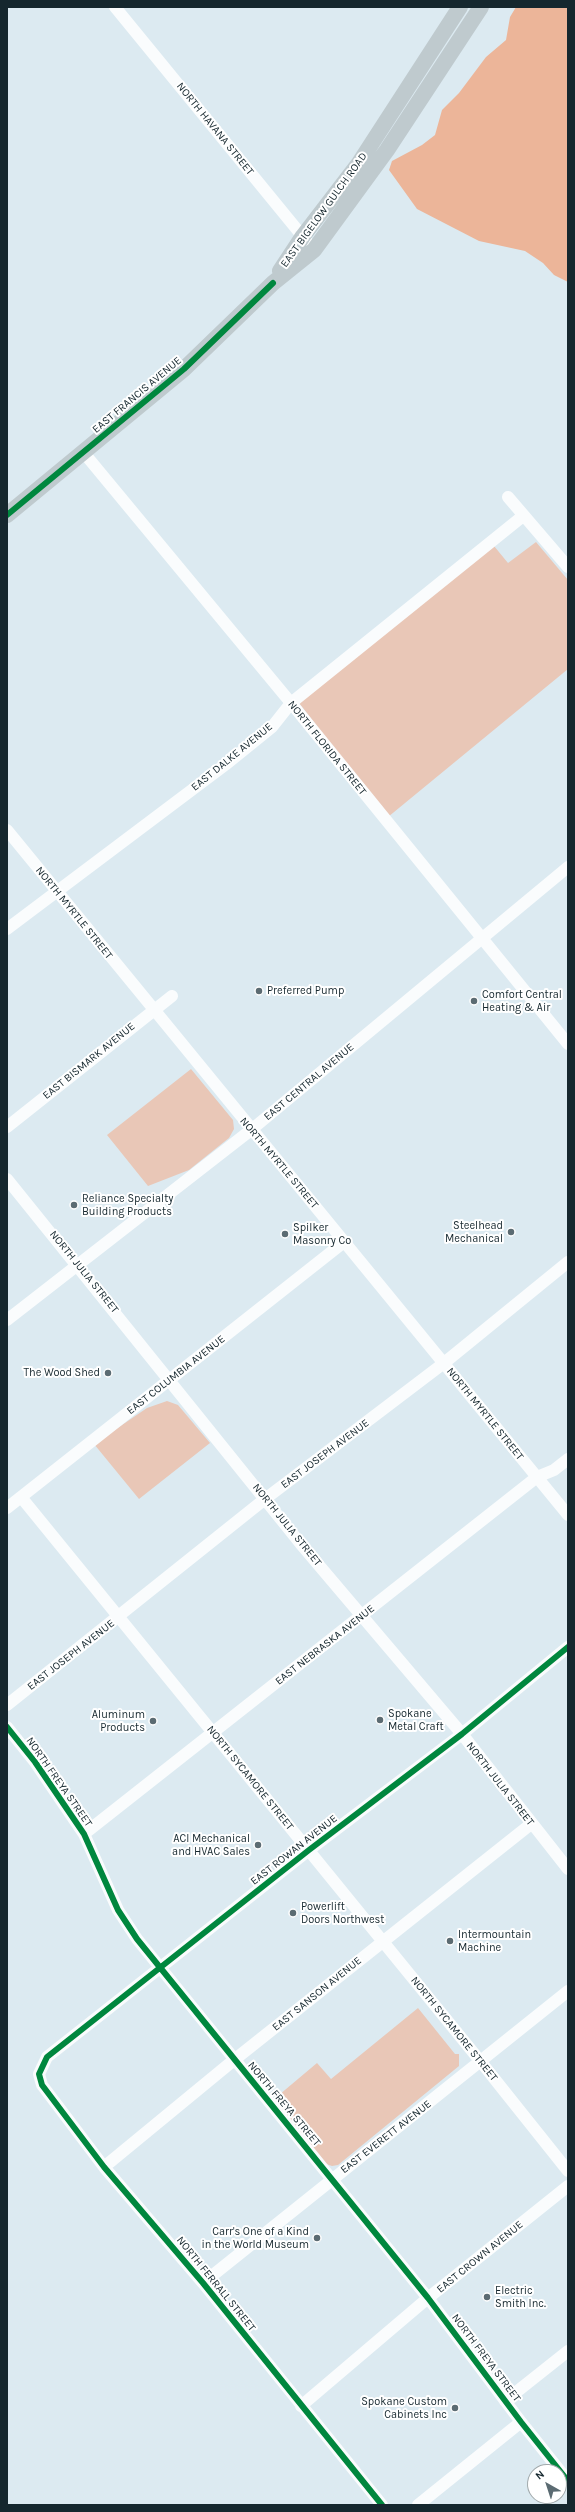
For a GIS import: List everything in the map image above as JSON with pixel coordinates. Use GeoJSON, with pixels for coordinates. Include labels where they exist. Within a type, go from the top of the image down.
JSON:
{"type":"FeatureCollection","features":[{"type":"Feature","properties":{"kind":"main road","name":"EAST BIGELOW GULCH ROAD"},"geometry":{"type":"LineString","coordinates":[[273,283],[303,236],[359,163],[460,7]]}},
{"type":"Feature","properties":{"kind":"main road","name":"EAST BIGELOW GULCH ROAD"},"geometry":{"type":"LineString","coordinates":[[273,283],[314,250],[387,150],[481,7]]}},
{"type":"Feature","properties":{"kind":"main road","name":"EAST FRANCIS AVENUE"},"geometry":{"type":"LineString","coordinates":[[7,515],[184,369],[273,283]]}},
{"type":"Feature","properties":{"kind":"street","name":"NORTH HAVANA STREET"},"geometry":{"type":"LineString","coordinates":[[115,7],[314,250]]}},
{"type":"Feature","properties":{"kind":"street","name":"NORTH FLORIDA STREET"},"geometry":{"type":"LineString","coordinates":[[84,453],[291,703],[480,938],[568,1044]]}},
{"type":"Feature","properties":{"kind":"street"},"geometry":{"type":"LineString","coordinates":[[508,497],[568,567]]}},
{"type":"Feature","properties":{"kind":"street","name":"EAST DALKE AVENUE"},"geometry":{"type":"LineString","coordinates":[[7,929],[225,765],[272,727],[291,703],[524,516]]}},
{"type":"Feature","properties":{"kind":"street","name":"NORTH MYRTLE STREET"},"geometry":{"type":"LineString","coordinates":[[7,830],[568,1515]]}},
{"type":"Feature","properties":{"kind":"street","name":"EAST CENTRAL AVENUE"},"geometry":{"type":"LineString","coordinates":[[7,1320],[79,1266],[252,1130],[480,938],[568,867]]}},
{"type":"Feature","properties":{"kind":"street","name":"EAST BISMARK AVENUE"},"geometry":{"type":"LineString","coordinates":[[7,1127],[172,996]]}},
{"type":"Feature","properties":{"kind":"street","name":"NORTH JULIA STREET"},"geometry":{"type":"LineString","coordinates":[[7,1179],[79,1266],[265,1499],[462,1734],[531,1824],[568,1869]]}},
{"type":"Feature","properties":{"kind":"street","name":"EAST COLUMBIA AVENUE"},"geometry":{"type":"LineString","coordinates":[[7,1508],[344,1242]]}},
{"type":"Feature","properties":{"kind":"street","name":"EAST JOSEPH AVENUE"},"geometry":{"type":"LineString","coordinates":[[7,1705],[265,1499],[444,1363],[568,1262]]}},
{"type":"Feature","properties":{"kind":"street","name":"EAST NEBRASKA AVENUE"},"geometry":{"type":"LineString","coordinates":[[84,1834],[537,1477],[554,1470],[568,1459]]}},
{"type":"Feature","properties":{"kind":"street","name":"NORTH SYCAMORE STREET"},"geometry":{"type":"LineString","coordinates":[[21,1497],[383,1941],[568,2171]]}},
{"type":"Feature","properties":{"kind":"street","name":"EAST ROWAN AVENUE"},"geometry":{"type":"LineString","coordinates":[[39,2074],[47,2057],[309,1850],[462,1734],[568,1648]]}},
{"type":"Feature","properties":{"kind":"street","name":"NORTH FREYA STREET"},"geometry":{"type":"LineString","coordinates":[[7,1727],[35,1762],[84,1834],[118,1910],[160,1968],[333,2179],[428,2298],[521,2422],[568,2481]]}},
{"type":"Feature","properties":{"kind":"street","name":"EAST SANSON AVENUE"},"geometry":{"type":"LineString","coordinates":[[104,2167],[234,2060],[531,1824]]}},
{"type":"Feature","properties":{"kind":"street","name":"EAST EVERETT AVENUE"},"geometry":{"type":"LineString","coordinates":[[203,2283],[568,1991]]}},
{"type":"Feature","properties":{"kind":"street","name":"NORTH FERRALL STREET"},"geometry":{"type":"LineString","coordinates":[[39,2074],[42,2084],[104,2167],[203,2283],[382,2505]]}},
{"type":"Feature","properties":{"kind":"street","name":"EAST CROWN AVENUE"},"geometry":{"type":"LineString","coordinates":[[302,2406],[428,2298],[568,2186]]}},
{"type":"Feature","properties":{"kind":"street"},"geometry":{"type":"LineString","coordinates":[[505,2401],[568,2351]]}},
{"type":"Feature","properties":{"kind":"street"},"geometry":{"type":"LineString","coordinates":[[418,2505],[521,2422]]}},
{"type":"Feature","properties":{"kind":"shaded area"},"geometry":{"type":"Polygon","coordinates":[[[516,7],[568,7],[568,282],[554,275],[543,263],[525,251],[479,241],[417,209],[389,170],[392,161],[422,145],[435,135],[442,110],[459,93],[486,57],[506,40],[510,17],[516,7]]]}},
{"type":"Feature","properties":{"kind":"shaded area"},"geometry":{"type":"Polygon","coordinates":[[[536,542],[568,580],[568,669],[388,817],[299,703],[494,546],[508,563],[536,542]]]}},
{"type":"Feature","properties":{"kind":"shaded area"},"geometry":{"type":"Polygon","coordinates":[[[191,1069],[233,1120],[234,1129],[229,1138],[189,1170],[148,1186],[107,1135],[191,1069]]]}},
{"type":"Feature","properties":{"kind":"shaded area"},"geometry":{"type":"Polygon","coordinates":[[[167,1401],[178,1405],[210,1443],[139,1499],[94,1444],[147,1408],[167,1401]]]}},
{"type":"Feature","properties":{"kind":"shaded area"},"geometry":{"type":"Polygon","coordinates":[[[418,2008],[455,2054],[459,2054],[459,2066],[338,2165],[332,2166],[326,2164],[273,2100],[317,2063],[331,2079],[418,2008]]]}},
{"type":"Feature","properties":{"kind":"cycle path"},"geometry":{"type":"LineString","coordinates":[[7,515],[184,369],[273,283]]}},
{"type":"Feature","properties":{"kind":"cycle path"},"geometry":{"type":"LineString","coordinates":[[382,2505],[203,2283],[104,2167],[42,2085],[39,2074],[47,2057],[309,1850],[462,1734],[568,1647]]}},
{"type":"Feature","properties":{"kind":"cycle path"},"geometry":{"type":"LineString","coordinates":[[7,1727],[35,1762],[84,1834],[118,1910],[137,1939],[428,2298],[521,2422],[568,2481]]}},
{"type":"Feature","properties":{"kind":"place","name":"Preferred Pump"},"geometry":{"type":"Point","coordinates":[259,991]}},
{"type":"Feature","properties":{"kind":"place","name":"Comfort Central Heating & Air"},"geometry":{"type":"Point","coordinates":[474,1001]}},
{"type":"Feature","properties":{"kind":"place","name":"Reliance Specialty Building Products"},"geometry":{"type":"Point","coordinates":[74,1205]}},
{"type":"Feature","properties":{"kind":"place","name":"Steelhead Mechanical"},"geometry":{"type":"Point","coordinates":[511,1232]}},
{"type":"Feature","properties":{"kind":"place","name":"Spilker Masonry Co"},"geometry":{"type":"Point","coordinates":[285,1234]}},
{"type":"Feature","properties":{"kind":"place","name":"The Wood Shed"},"geometry":{"type":"Point","coordinates":[108,1373]}},
{"type":"Feature","properties":{"kind":"place","name":"Spokane Metal Craft"},"geometry":{"type":"Point","coordinates":[380,1720]}},
{"type":"Feature","properties":{"kind":"place","name":"Aluminum Products"},"geometry":{"type":"Point","coordinates":[153,1721]}},
{"type":"Feature","properties":{"kind":"place","name":"ACI Mechanical and HVAC Sales"},"geometry":{"type":"Point","coordinates":[258,1845]}},
{"type":"Feature","properties":{"kind":"place","name":"Powerlift Doors Northwest"},"geometry":{"type":"Point","coordinates":[293,1913]}},
{"type":"Feature","properties":{"kind":"place","name":"Intermountain Machine"},"geometry":{"type":"Point","coordinates":[450,1941]}},
{"type":"Feature","properties":{"kind":"place","name":"Carr's One of a Kind in the World Museum"},"geometry":{"type":"Point","coordinates":[317,2238]}},
{"type":"Feature","properties":{"kind":"place","name":"Electric Smith Inc."},"geometry":{"type":"Point","coordinates":[487,2297]}},
{"type":"Feature","properties":{"kind":"place","name":"Spokane Custom Cabinets Inc"},"geometry":{"type":"Point","coordinates":[455,2408]}}]}
